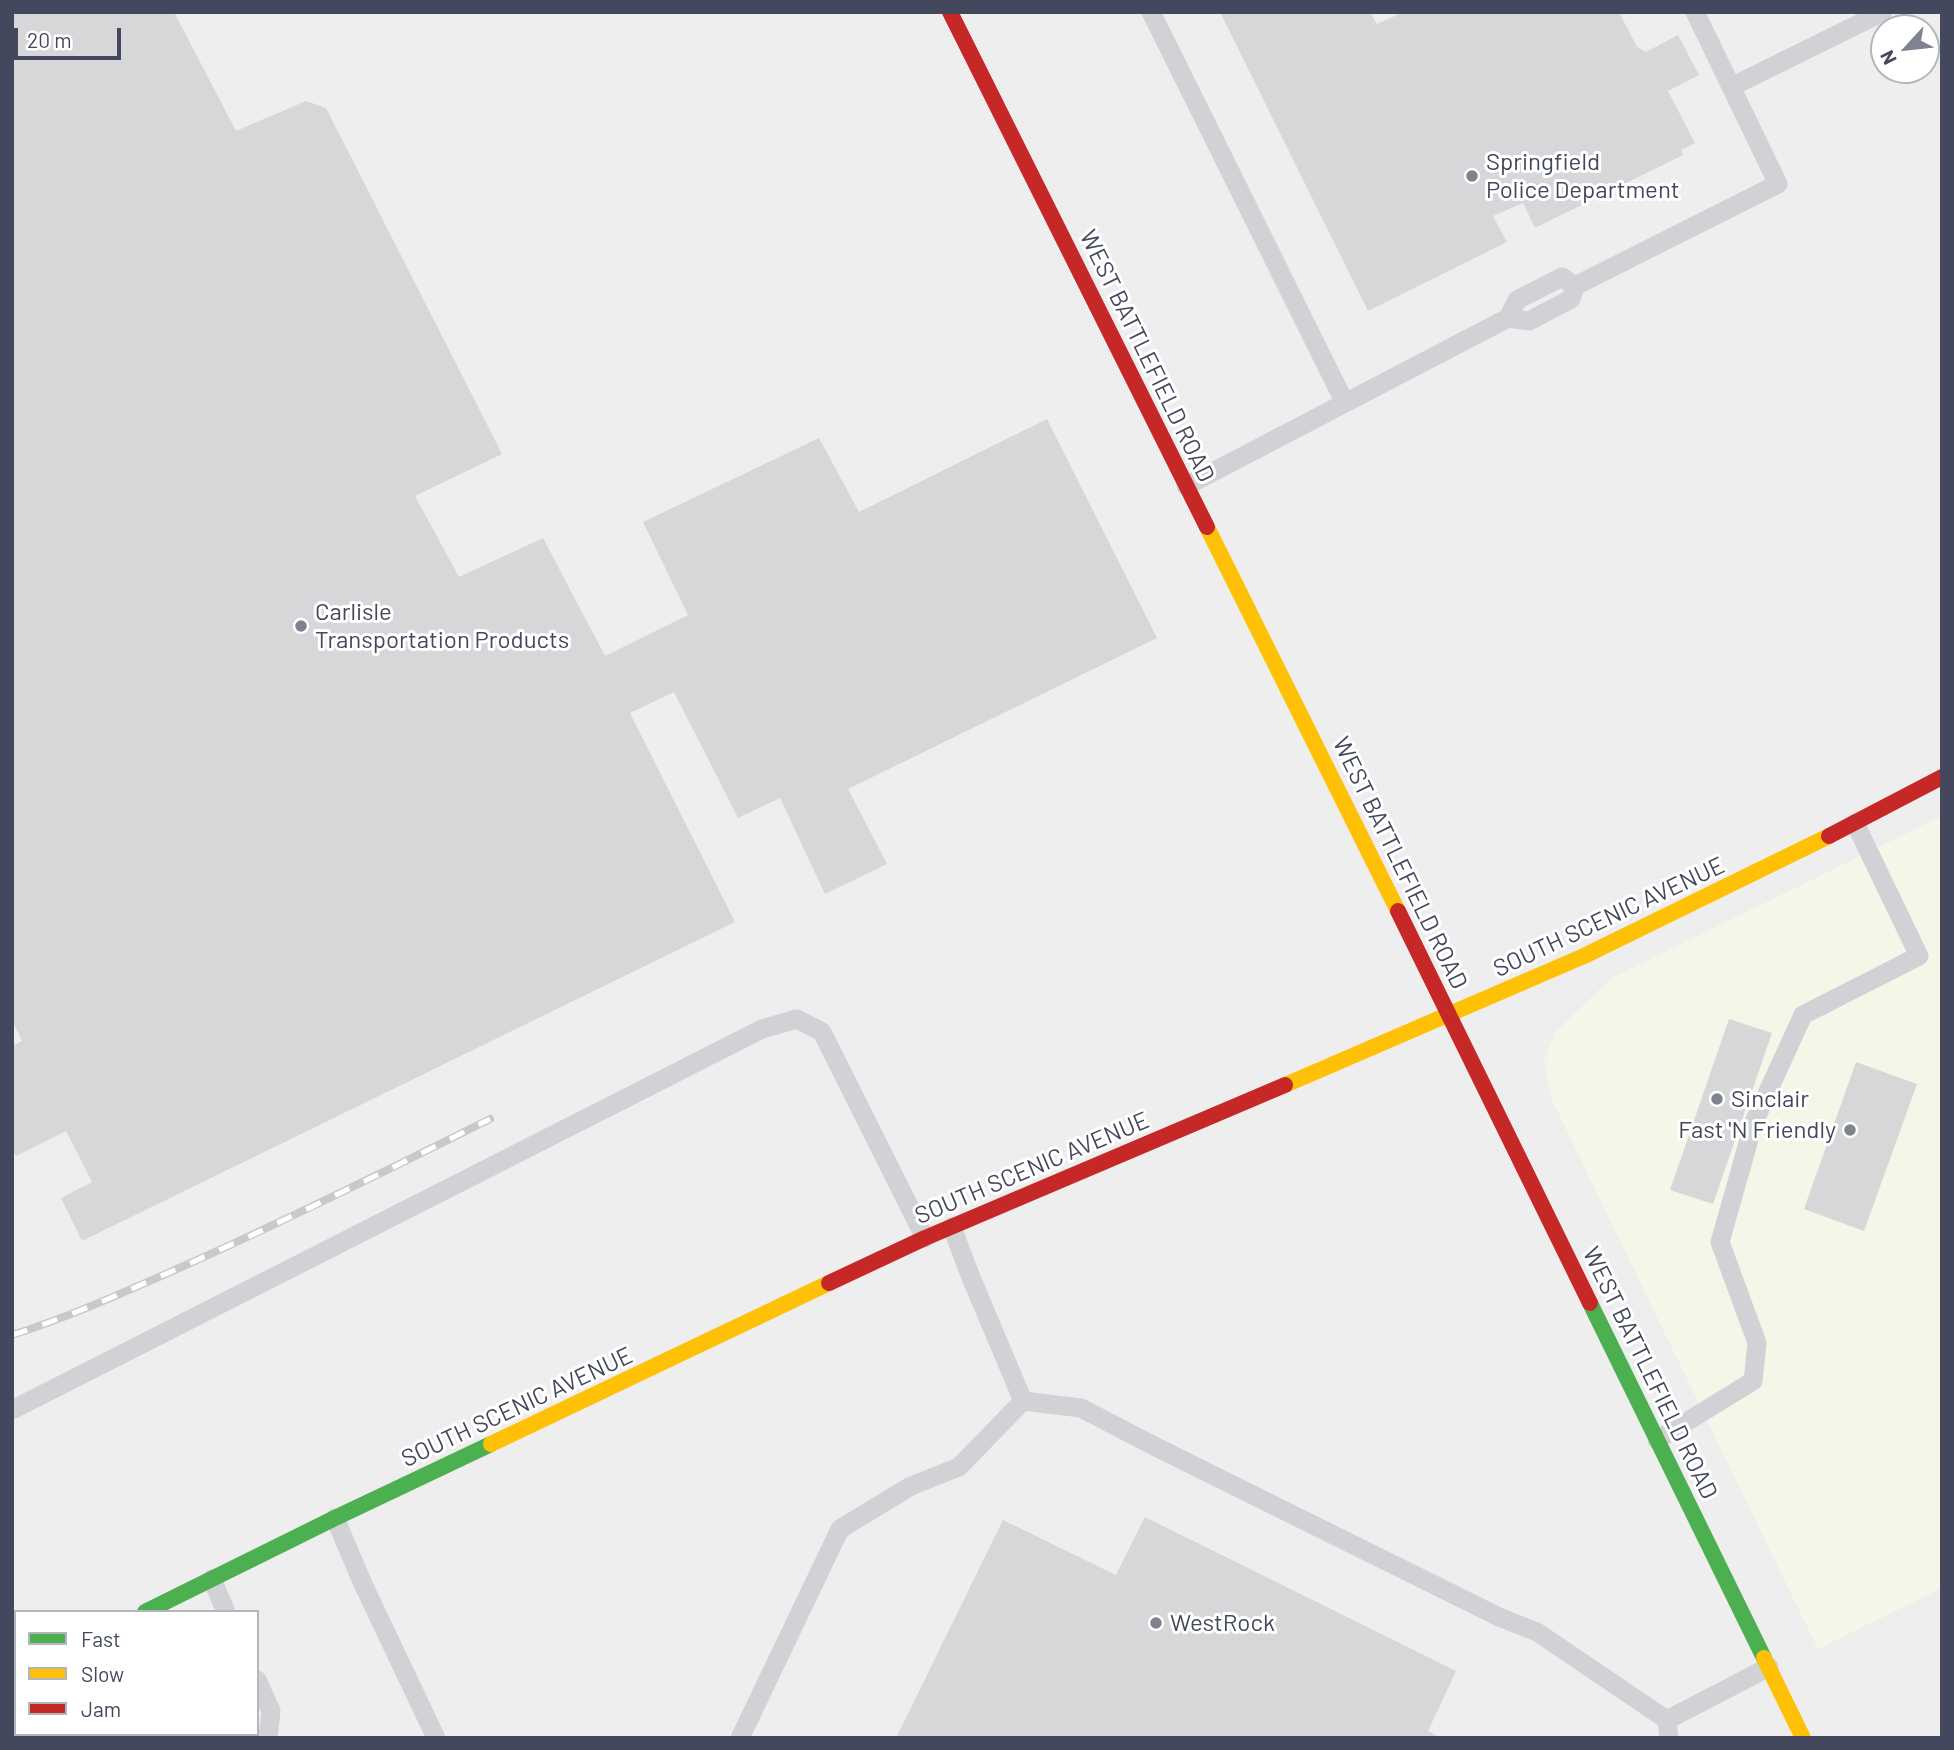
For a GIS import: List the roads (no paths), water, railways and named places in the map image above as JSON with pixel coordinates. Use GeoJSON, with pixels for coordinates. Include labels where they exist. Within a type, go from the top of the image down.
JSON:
{"type":"FeatureCollection","features":[{"type":"Feature","properties":{"kind":"main road","name":"WEST BATTLEFIELD ROAD"},"geometry":{"type":"LineString","coordinates":[[950,12],[1450,1015],[1803,1738]]}},
{"type":"Feature","properties":{"kind":"main road","name":"SOUTH SCENIC AVENUE"},"geometry":{"type":"LineString","coordinates":[[149,1610],[335,1518],[925,1238],[1584,956],[1788,858],[1942,777]]}},
{"type":"Feature","properties":{"kind":"lane"},"geometry":{"type":"LineString","coordinates":[[1150,12],[1345,403]]}},
{"type":"Feature","properties":{"kind":"lane"},"geometry":{"type":"LineString","coordinates":[[1186,486],[1508,318],[1517,300],[1562,278],[1575,286],[1778,184],[1695,12]]}},
{"type":"Feature","properties":{"kind":"lane"},"geometry":{"type":"LineString","coordinates":[[1731,87],[1883,12]]}},
{"type":"Feature","properties":{"kind":"lane"},"geometry":{"type":"LineString","coordinates":[[1657,1440],[1753,1381],[1757,1343],[1720,1242],[1754,1122],[1803,1015],[1919,956],[1856,823]]}},
{"type":"Feature","properties":{"kind":"lane"},"geometry":{"type":"LineString","coordinates":[[12,1410],[762,1029],[797,1019],[821,1032],[925,1238]]}},
{"type":"Feature","properties":{"kind":"lane"},"geometry":{"type":"LineString","coordinates":[[952,1227],[1023,1401]]}},
{"type":"Feature","properties":{"kind":"lane"},"geometry":{"type":"LineString","coordinates":[[1023,1401],[1081,1408],[1487,1611],[1537,1632],[1668,1729],[1769,1667]]}},
{"type":"Feature","properties":{"kind":"lane"},"geometry":{"type":"LineString","coordinates":[[740,1738],[840,1529],[911,1486],[958,1468],[1023,1401]]}},
{"type":"Feature","properties":{"kind":"lane"},"geometry":{"type":"LineString","coordinates":[[335,1518],[436,1738]]}},
{"type":"Feature","properties":{"kind":"lane"},"geometry":{"type":"LineString","coordinates":[[212,1579],[225,1610]]}},
{"type":"Feature","properties":{"kind":"lane"},"geometry":{"type":"LineString","coordinates":[[259,1685],[271,1712],[269,1738]]}},
{"type":"Feature","properties":{"kind":"railway"},"geometry":{"type":"LineString","coordinates":[[12,1335],[78,1311],[186,1265],[490,1119]]}},
{"type":"Feature","properties":{"kind":"place","name":"Springfield Police Department"},"geometry":{"type":"Point","coordinates":[1472,176]}},
{"type":"Feature","properties":{"kind":"place","name":"Carlisle Transportation Products"},"geometry":{"type":"Point","coordinates":[301,626]}},
{"type":"Feature","properties":{"kind":"place","name":"Sinclair"},"geometry":{"type":"Point","coordinates":[1717,1099]}},
{"type":"Feature","properties":{"kind":"place","name":"Fast 'N Friendly"},"geometry":{"type":"Point","coordinates":[1850,1130]}},
{"type":"Feature","properties":{"kind":"place","name":"WestRock"},"geometry":{"type":"Point","coordinates":[1156,1623]}}]}
